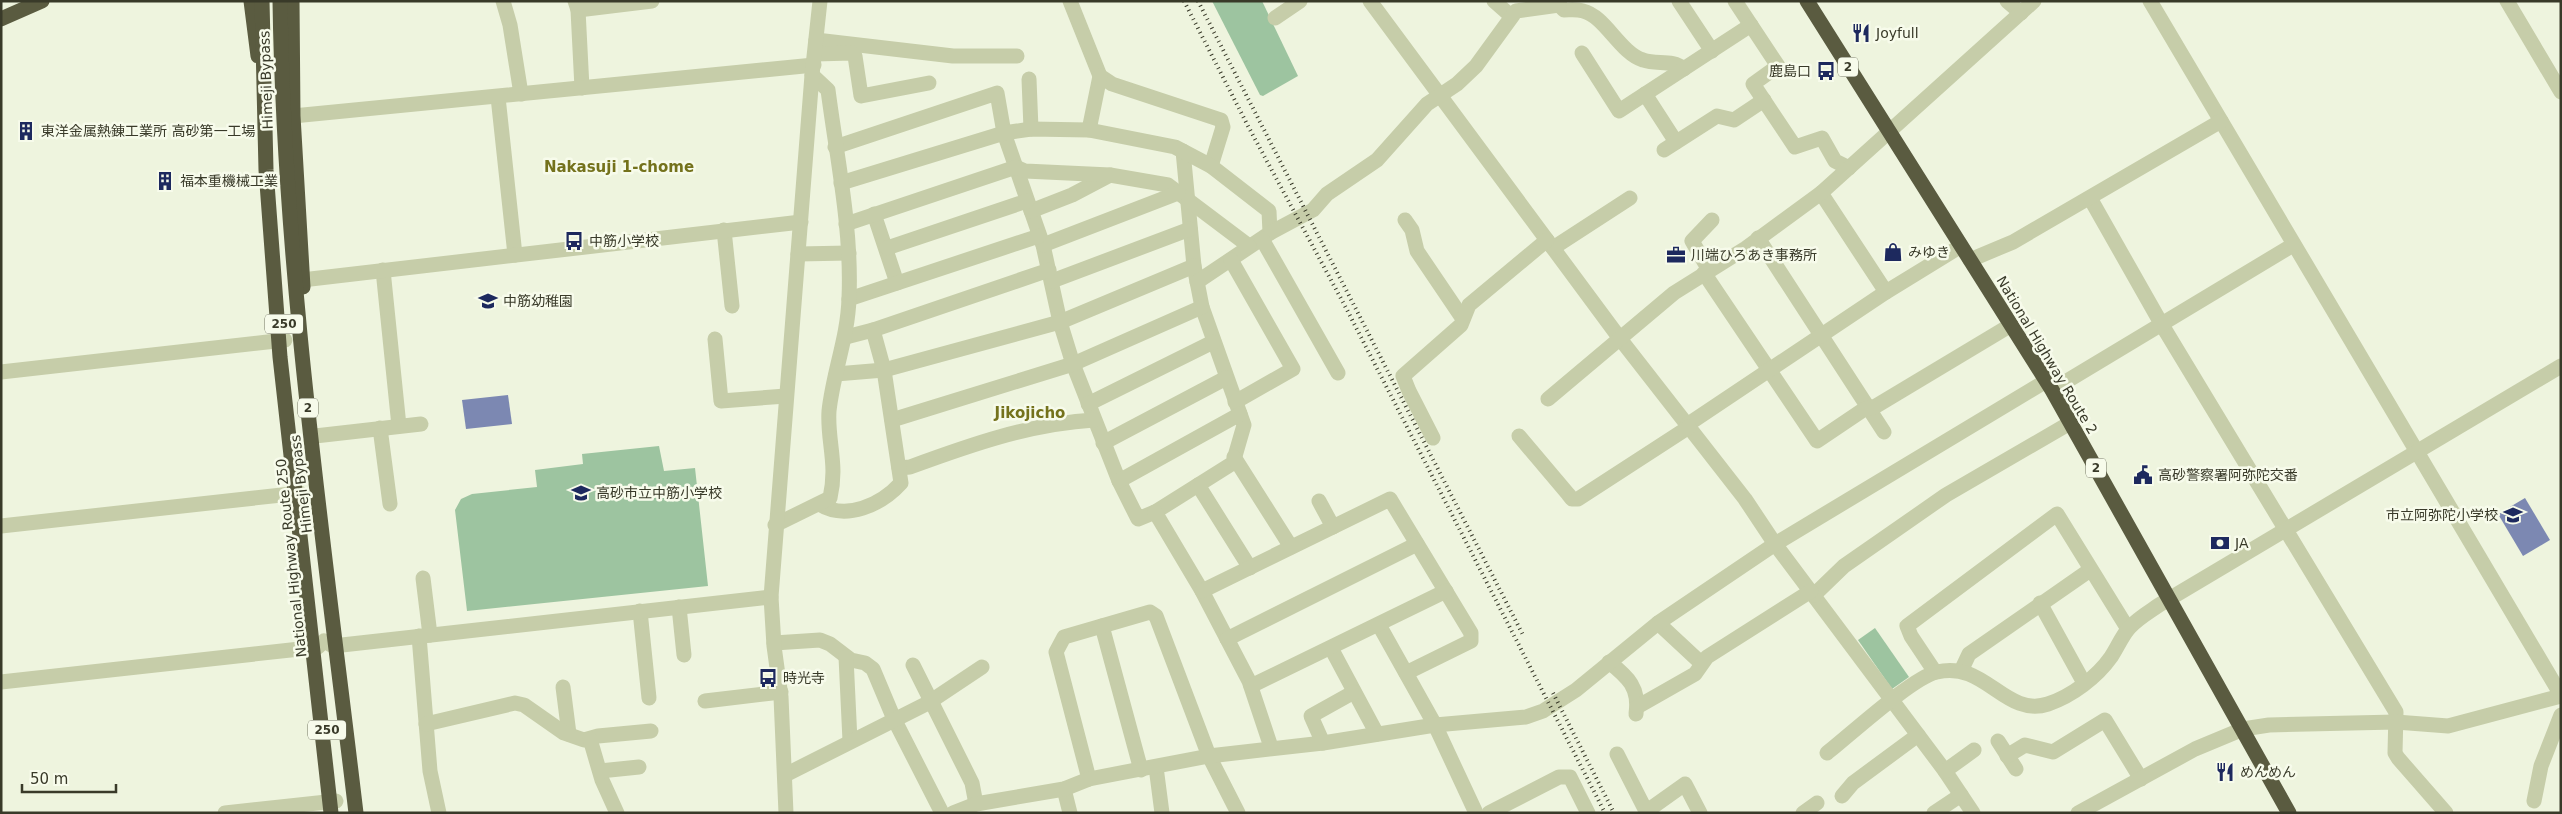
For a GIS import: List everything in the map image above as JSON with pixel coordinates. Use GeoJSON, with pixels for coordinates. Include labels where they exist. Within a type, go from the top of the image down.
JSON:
{"type":"FeatureCollection","features":[{"type":"Feature","properties":{"kind":"highway"},"geometry":{"type":"LineString","coordinates":[[1,19],[42,1]]}},
{"type":"Feature","properties":{"kind":"highway","name":"National Highway Route 250"},"geometry":{"type":"LineString","coordinates":[[251,1],[272,170],[285,340],[300,493],[351,813]]}},
{"type":"Feature","properties":{"kind":"highway","name":"Himeji Bypass"},"geometry":{"type":"LineString","coordinates":[[262,1],[266,170],[280,357],[334,809]]}},
{"type":"Feature","properties":{"kind":"highway","name":"Himeji Bypass"},"geometry":{"type":"LineString","coordinates":[[280,1],[281,92],[305,380],[356,813]]}},
{"type":"Feature","properties":{"kind":"highway","name":"National Highway Route 250"},"geometry":{"type":"LineString","coordinates":[[292,1],[293,116],[302,280],[315,436],[334,809]]}},
{"type":"Feature","properties":{"kind":"highway","name":"National Highway Route 2"},"geometry":{"type":"LineString","coordinates":[[1807,1],[2049,386],[2289,813]]}},
{"type":"Feature","properties":{"kind":"street"},"geometry":{"type":"LineString","coordinates":[[503,1],[510,25],[521,94]]}},
{"type":"Feature","properties":{"kind":"street"},"geometry":{"type":"LineString","coordinates":[[582,88],[576,6],[652,1]]}},
{"type":"Feature","properties":{"kind":"street"},"geometry":{"type":"LineString","coordinates":[[786,813],[781,692],[774,643],[771,597],[775,525],[820,1]]}},
{"type":"Feature","properties":{"kind":"street"},"geometry":{"type":"LineString","coordinates":[[1070,1],[1100,76],[1089,130]]}},
{"type":"Feature","properties":{"kind":"street"},"geometry":{"type":"LineString","coordinates":[[1275,18],[1300,1]]}},
{"type":"Feature","properties":{"kind":"street"},"geometry":{"type":"LineString","coordinates":[[1370,1],[1621,340],[1745,498],[1775,544],[1945,771],[1973,813]]}},
{"type":"Feature","properties":{"kind":"street"},"geometry":{"type":"LineString","coordinates":[[1494,1],[1512,16]]}},
{"type":"Feature","properties":{"kind":"street"},"geometry":{"type":"LineString","coordinates":[[1735,1],[1778,66],[1753,84],[1795,148],[1822,138],[1835,161],[1849,168]]}},
{"type":"Feature","properties":{"kind":"street"},"geometry":{"type":"LineString","coordinates":[[2007,1],[2021,13]]}},
{"type":"Feature","properties":{"kind":"street"},"geometry":{"type":"LineString","coordinates":[[1548,399],[1621,340],[1674,293],[1821,194],[2034,1]]}},
{"type":"Feature","properties":{"kind":"street"},"geometry":{"type":"LineString","coordinates":[[2078,813],[2195,749],[2243,729],[2269,724],[2396,722],[2448,726],[2561,696],[2150,1]]}},
{"type":"Feature","properties":{"kind":"street"},"geometry":{"type":"LineString","coordinates":[[2506,1],[2561,92]]}},
{"type":"Feature","properties":{"kind":"street"},"geometry":{"type":"LineString","coordinates":[[1197,282],[1232,260],[1260,239],[1313,210],[1327,194],[1376,160],[1410,120],[1440,95],[1457,84],[1476,66],[1516,11],[1559,3],[1564,10],[1584,11],[1595,18],[1631,54],[1643,60],[1677,64],[1684,69]]}},
{"type":"Feature","properties":{"kind":"street"},"geometry":{"type":"LineString","coordinates":[[1676,4],[1712,51]]}},
{"type":"Feature","properties":{"kind":"street"},"geometry":{"type":"LineString","coordinates":[[1582,53],[1619,111],[1751,26]]}},
{"type":"Feature","properties":{"kind":"street"},"geometry":{"type":"LineString","coordinates":[[293,116],[582,88],[852,53],[855,56],[861,96],[928,83]]}},
{"type":"Feature","properties":{"kind":"street"},"geometry":{"type":"LineString","coordinates":[[814,58],[1016,56]]}},
{"type":"Feature","properties":{"kind":"street"},"geometry":{"type":"LineString","coordinates":[[775,525],[830,498],[835,479],[829,412],[836,374],[846,337],[850,253],[828,90],[814,58]]}},
{"type":"Feature","properties":{"kind":"street"},"geometry":{"type":"LineString","coordinates":[[1100,76],[1112,84],[1221,120],[1223,127],[1211,166]]}},
{"type":"Feature","properties":{"kind":"street"},"geometry":{"type":"LineString","coordinates":[[1029,79],[1032,129]]}},
{"type":"Feature","properties":{"kind":"street"},"geometry":{"type":"LineString","coordinates":[[835,147],[998,94],[1004,133],[1041,240],[1060,322],[1073,364],[1102,443],[1118,481],[1138,519],[1155,512],[1233,463],[1244,425],[1202,307],[1183,196],[1183,151]]}},
{"type":"Feature","properties":{"kind":"street"},"geometry":{"type":"LineString","coordinates":[[1645,94],[1670,146],[1717,116],[1734,120],[1764,100]]}},
{"type":"Feature","properties":{"kind":"street"},"geometry":{"type":"LineString","coordinates":[[498,97],[514,255]]}},
{"type":"Feature","properties":{"kind":"street"},"geometry":{"type":"LineString","coordinates":[[1970,260],[2013,242],[2221,121]]}},
{"type":"Feature","properties":{"kind":"street"},"geometry":{"type":"LineString","coordinates":[[841,183],[1004,133],[1032,129],[1089,130],[1175,147],[1211,166],[1269,211],[1260,239]]}},
{"type":"Feature","properties":{"kind":"street"},"geometry":{"type":"LineString","coordinates":[[846,224],[1016,167],[1025,171],[1110,175],[1168,185],[1183,196],[1260,239],[1338,373]]}},
{"type":"Feature","properties":{"kind":"street"},"geometry":{"type":"LineString","coordinates":[[887,248],[1072,195],[1110,175]]}},
{"type":"Feature","properties":{"kind":"street"},"geometry":{"type":"LineString","coordinates":[[1821,194],[1886,292]]}},
{"type":"Feature","properties":{"kind":"street"},"geometry":{"type":"LineString","coordinates":[[849,299],[1183,196]]}},
{"type":"Feature","properties":{"kind":"street"},"geometry":{"type":"LineString","coordinates":[[1433,438],[1409,391],[1404,376],[1461,325],[1469,305],[1550,244],[1630,198]]}},
{"type":"Feature","properties":{"kind":"street"},"geometry":{"type":"LineString","coordinates":[[2090,198],[2162,325],[2396,712],[2395,753],[2446,813]]}},
{"type":"Feature","properties":{"kind":"street"},"geometry":{"type":"LineString","coordinates":[[874,214],[887,248],[897,283]]}},
{"type":"Feature","properties":{"kind":"street"},"geometry":{"type":"LineString","coordinates":[[1405,220],[1412,230],[1417,251],[1463,320]]}},
{"type":"Feature","properties":{"kind":"street"},"geometry":{"type":"LineString","coordinates":[[1712,220],[1692,241],[1707,271],[1769,370],[1817,441],[1863,410],[1876,406],[2011,325]]}},
{"type":"Feature","properties":{"kind":"street"},"geometry":{"type":"LineString","coordinates":[[302,280],[801,222]]}},
{"type":"Feature","properties":{"kind":"street"},"geometry":{"type":"LineString","coordinates":[[846,337],[1050,275],[1190,229]]}},
{"type":"Feature","properties":{"kind":"street"},"geometry":{"type":"LineString","coordinates":[[724,230],[736,273],[732,306]]}},
{"type":"Feature","properties":{"kind":"street"},"geometry":{"type":"LineString","coordinates":[[1758,238],[1884,432]]}},
{"type":"Feature","properties":{"kind":"street"},"geometry":{"type":"LineString","coordinates":[[774,643],[820,640],[830,644],[846,657],[865,663],[873,669],[894,719],[952,812],[976,804],[1064,789],[1089,779],[1209,756],[1271,747],[1323,743],[1435,725],[1526,716],[1543,711],[1576,690],[1658,623],[1775,544],[2049,386],[2162,325],[2293,245]]}},
{"type":"Feature","properties":{"kind":"street"},"geometry":{"type":"LineString","coordinates":[[1519,436],[1572,499],[1578,500],[1886,292],[1961,246]]}},
{"type":"Feature","properties":{"kind":"street"},"geometry":{"type":"LineString","coordinates":[[798,254],[850,253]]}},
{"type":"Feature","properties":{"kind":"street"},"geometry":{"type":"LineString","coordinates":[[1118,481],[1237,408],[1293,369],[1232,260]]}},
{"type":"Feature","properties":{"kind":"street"},"geometry":{"type":"LineString","coordinates":[[836,374],[884,370],[1060,322],[1194,266]]}},
{"type":"Feature","properties":{"kind":"street"},"geometry":{"type":"LineString","coordinates":[[383,270],[399,426]]}},
{"type":"Feature","properties":{"kind":"street"},"geometry":{"type":"LineString","coordinates":[[892,420],[1073,364],[1202,307]]}},
{"type":"Feature","properties":{"kind":"street"},"geometry":{"type":"LineString","coordinates":[[819,504],[829,511],[844,513],[870,505],[892,493],[901,483],[884,370],[873,330]]}},
{"type":"Feature","properties":{"kind":"street"},"geometry":{"type":"LineString","coordinates":[[715,339],[721,401],[786,396]]}},
{"type":"Feature","properties":{"kind":"street"},"geometry":{"type":"LineString","coordinates":[[1,372],[285,340]]}},
{"type":"Feature","properties":{"kind":"street"},"geometry":{"type":"LineString","coordinates":[[1088,404],[1213,342]]}},
{"type":"Feature","properties":{"kind":"street"},"geometry":{"type":"LineString","coordinates":[[1827,753],[1892,701],[1935,672],[1962,671],[1972,673],[2006,696],[2026,706],[2046,705],[2069,695],[2109,659],[2128,629],[2138,619],[2561,366]]}},
{"type":"Feature","properties":{"kind":"street"},"geometry":{"type":"LineString","coordinates":[[1102,443],[1226,378]]}},
{"type":"Feature","properties":{"kind":"street"},"geometry":{"type":"LineString","coordinates":[[899,468],[910,467],[984,439],[1061,422],[1094,420]]}},
{"type":"Feature","properties":{"kind":"street"},"geometry":{"type":"LineString","coordinates":[[1609,662],[1632,683],[1636,695],[1636,712],[1695,674],[1701,663],[1812,593],[1844,566],[1880,543],[1946,495],[2070,422]]}},
{"type":"Feature","properties":{"kind":"street"},"geometry":{"type":"LineString","coordinates":[[315,436],[421,424]]}},
{"type":"Feature","properties":{"kind":"street"},"geometry":{"type":"LineString","coordinates":[[380,428],[390,504]]}},
{"type":"Feature","properties":{"kind":"street"},"geometry":{"type":"LineString","coordinates":[[1234,457],[1291,547]]}},
{"type":"Feature","properties":{"kind":"street"},"geometry":{"type":"LineString","coordinates":[[1198,484],[1250,568]]}},
{"type":"Feature","properties":{"kind":"street"},"geometry":{"type":"LineString","coordinates":[[1,526],[300,493]]}},
{"type":"Feature","properties":{"kind":"street"},"geometry":{"type":"LineString","coordinates":[[1202,591],[1390,499],[1471,633],[1471,641],[1406,673]]}},
{"type":"Feature","properties":{"kind":"street"},"geometry":{"type":"LineString","coordinates":[[1319,500],[1333,527]]}},
{"type":"Feature","properties":{"kind":"street"},"geometry":{"type":"LineString","coordinates":[[1155,512],[1202,591],[1251,686],[1271,747]]}},
{"type":"Feature","properties":{"kind":"street"},"geometry":{"type":"LineString","coordinates":[[1935,672],[1911,636],[1907,626],[2057,514],[2128,629]]}},
{"type":"Feature","properties":{"kind":"street"},"geometry":{"type":"LineString","coordinates":[[1227,639],[1417,544]]}},
{"type":"Feature","properties":{"kind":"street"},"geometry":{"type":"LineString","coordinates":[[1962,671],[1969,654],[2090,570]]}},
{"type":"Feature","properties":{"kind":"street"},"geometry":{"type":"LineString","coordinates":[[423,578],[426,724],[430,771],[439,813]]}},
{"type":"Feature","properties":{"kind":"street"},"geometry":{"type":"LineString","coordinates":[[1251,686],[1446,591]]}},
{"type":"Feature","properties":{"kind":"street"},"geometry":{"type":"LineString","coordinates":[[1,682],[771,597]]}},
{"type":"Feature","properties":{"kind":"street"},"geometry":{"type":"LineString","coordinates":[[2040,603],[2084,683]]}},
{"type":"Feature","properties":{"kind":"street"},"geometry":{"type":"LineString","coordinates":[[679,607],[684,655]]}},
{"type":"Feature","properties":{"kind":"street"},"geometry":{"type":"LineString","coordinates":[[640,612],[654,681],[650,698]]}},
{"type":"Feature","properties":{"kind":"street"},"geometry":{"type":"LineString","coordinates":[[1089,779],[1056,652],[1064,637],[1150,612],[1156,616],[1209,756],[1238,813]]}},
{"type":"Feature","properties":{"kind":"street"},"geometry":{"type":"LineString","coordinates":[[1658,623],[1701,663]]}},
{"type":"Feature","properties":{"kind":"street"},"geometry":{"type":"LineString","coordinates":[[1379,625],[1435,725],[1476,813]]}},
{"type":"Feature","properties":{"kind":"street"},"geometry":{"type":"LineString","coordinates":[[1102,626],[1162,813]]}},
{"type":"Feature","properties":{"kind":"street"},"geometry":{"type":"LineString","coordinates":[[1331,648],[1377,734]]}},
{"type":"Feature","properties":{"kind":"street"},"geometry":{"type":"LineString","coordinates":[[846,657],[850,741]]}},
{"type":"Feature","properties":{"kind":"street"},"geometry":{"type":"LineString","coordinates":[[913,665],[972,783],[976,804]]}},
{"type":"Feature","properties":{"kind":"street"},"geometry":{"type":"LineString","coordinates":[[785,775],[931,702],[982,667]]}},
{"type":"Feature","properties":{"kind":"street"},"geometry":{"type":"LineString","coordinates":[[563,687],[569,734]]}},
{"type":"Feature","properties":{"kind":"street"},"geometry":{"type":"LineString","coordinates":[[705,701],[726,691],[781,692]]}},
{"type":"Feature","properties":{"kind":"street"},"geometry":{"type":"LineString","coordinates":[[1323,743],[1311,716],[1354,692]]}},
{"type":"Feature","properties":{"kind":"street"},"geometry":{"type":"LineString","coordinates":[[426,724],[515,703],[524,705],[569,734],[584,740],[598,736],[651,731]]}},
{"type":"Feature","properties":{"kind":"street"},"geometry":{"type":"LineString","coordinates":[[2534,801],[2541,766],[2561,715]]}},
{"type":"Feature","properties":{"kind":"street"},"geometry":{"type":"LineString","coordinates":[[2007,756],[2025,745],[2053,752],[2105,720],[2141,778]]}},
{"type":"Feature","properties":{"kind":"street"},"geometry":{"type":"LineString","coordinates":[[1842,796],[1853,783],[1918,735]]}},
{"type":"Feature","properties":{"kind":"street"},"geometry":{"type":"LineString","coordinates":[[590,739],[600,771],[617,813]]}},
{"type":"Feature","properties":{"kind":"street"},"geometry":{"type":"LineString","coordinates":[[1998,741],[2016,769]]}},
{"type":"Feature","properties":{"kind":"street"},"geometry":{"type":"LineString","coordinates":[[1945,771],[1974,750]]}},
{"type":"Feature","properties":{"kind":"street"},"geometry":{"type":"LineString","coordinates":[[1616,754],[1647,812],[1685,784],[1700,813]]}},
{"type":"Feature","properties":{"kind":"street"},"geometry":{"type":"LineString","coordinates":[[600,771],[639,766]]}},
{"type":"Feature","properties":{"kind":"street"},"geometry":{"type":"LineString","coordinates":[[1489,813],[1559,777],[1570,777],[1588,813]]}},
{"type":"Feature","properties":{"kind":"street"},"geometry":{"type":"LineString","coordinates":[[1064,789],[1070,813]]}},
{"type":"Feature","properties":{"kind":"street"},"geometry":{"type":"LineString","coordinates":[[1934,813],[1961,795]]}},
{"type":"Feature","properties":{"kind":"street"},"geometry":{"type":"LineString","coordinates":[[1803,813],[1817,803]]}},
{"type":"Feature","properties":{"kind":"street"},"geometry":{"type":"LineString","coordinates":[[225,813],[334,809]]}},
{"type":"Feature","properties":{"kind":"green space"},"geometry":{"type":"Polygon","coordinates":[[[1212,1],[1262,1],[1298,76],[1263,96],[1260,95],[1212,1]]]}},
{"type":"Feature","properties":{"kind":"green space"},"geometry":{"type":"Polygon","coordinates":[[[659,446],[664,471],[695,468],[708,586],[467,611],[455,510],[461,499],[472,494],[537,487],[535,470],[583,464],[582,454],[659,446]]]}},
{"type":"Feature","properties":{"kind":"green space"},"geometry":{"type":"Polygon","coordinates":[[[1875,628],[1909,677],[1892,689],[1858,640],[1875,628]]]}},
{"type":"Feature","properties":{"kind":"water"},"geometry":{"type":"Polygon","coordinates":[[[508,395],[512,424],[466,429],[462,400],[508,395]]]}},
{"type":"Feature","properties":{"kind":"water"},"geometry":{"type":"Polygon","coordinates":[[[2525,498],[2550,540],[2523,556],[2498,514],[2525,498]]]}},
{"type":"Feature","properties":{"kind":"railway"},"geometry":{"type":"LineString","coordinates":[[1184,1],[1248,126],[1345,306],[1605,813]]}},
{"type":"Feature","properties":{"kind":"railway"},"geometry":{"type":"LineString","coordinates":[[1198,1],[1523,635]]}},
{"type":"Feature","properties":{"kind":"railway"},"geometry":{"type":"LineString","coordinates":[[1553,693],[1614,813]]}},
{"type":"Feature","properties":{"kind":"place","name":"Joyfull"},"geometry":{"type":"Point","coordinates":[1861,33]}},
{"type":"Feature","properties":{"kind":"place","name":"鹿島口"},"geometry":{"type":"Point","coordinates":[1826,71]}},
{"type":"Feature","properties":{"kind":"place","name":"東洋金属熱錬工業所 高砂第一工場"},"geometry":{"type":"Point","coordinates":[26,131]}},
{"type":"Feature","properties":{"kind":"place","name":"福本重機械工業"},"geometry":{"type":"Point","coordinates":[165,181]}},
{"type":"Feature","properties":{"kind":"place","name":"中筋小学校"},"geometry":{"type":"Point","coordinates":[574,241]}},
{"type":"Feature","properties":{"kind":"place","name":"みゆき"},"geometry":{"type":"Point","coordinates":[1893,252]}},
{"type":"Feature","properties":{"kind":"place","name":"川端ひろあき事務所"},"geometry":{"type":"Point","coordinates":[1676,255]}},
{"type":"Feature","properties":{"kind":"place","name":"中筋幼稚園"},"geometry":{"type":"Point","coordinates":[488,301]}},
{"type":"Feature","properties":{"kind":"place","name":"高砂警察署阿弥陀交番"},"geometry":{"type":"Point","coordinates":[2143,475]}},
{"type":"Feature","properties":{"kind":"place","name":"高砂市立中筋小学校"},"geometry":{"type":"Point","coordinates":[581,493]}},
{"type":"Feature","properties":{"kind":"place","name":"市立阿弥陀小学校"},"geometry":{"type":"Point","coordinates":[2513,515]}},
{"type":"Feature","properties":{"kind":"place","name":"JA"},"geometry":{"type":"Point","coordinates":[2220,543]}},
{"type":"Feature","properties":{"kind":"place","name":"時光寺"},"geometry":{"type":"Point","coordinates":[768,678]}},
{"type":"Feature","properties":{"kind":"place","name":"めんめん"},"geometry":{"type":"Point","coordinates":[2225,772]}},
{"type":"Feature","properties":{"kind":"district","name":"Nakasuji 1-chome"},"geometry":{"type":"Point","coordinates":[619,167]}},
{"type":"Feature","properties":{"kind":"district","name":"Jikojicho"},"geometry":{"type":"Point","coordinates":[1030,413]}}]}
